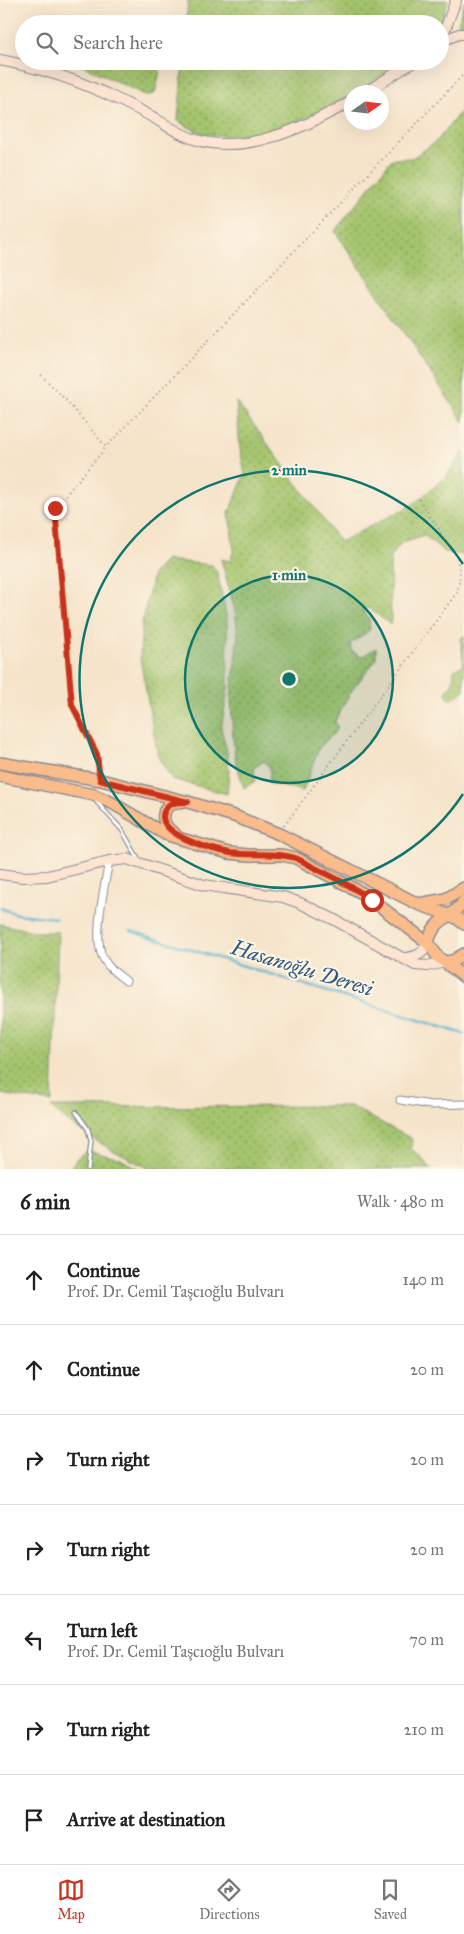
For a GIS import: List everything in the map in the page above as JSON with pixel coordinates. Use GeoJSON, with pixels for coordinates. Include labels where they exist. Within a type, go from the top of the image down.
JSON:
{"type":"FeatureCollection","features":[{"type":"Feature","properties":{"kind":"main road"},"geometry":{"type":"LineString","coordinates":[[449,20],[456,0]]}},
{"type":"Feature","properties":{"kind":"main road"},"geometry":{"type":"LineString","coordinates":[[449,38],[464,34]]}},
{"type":"Feature","properties":{"kind":"main road"},"geometry":{"type":"LineString","coordinates":[[0,60],[15,63]]}},
{"type":"Feature","properties":{"kind":"main road"},"geometry":{"type":"LineString","coordinates":[[44,70],[117,99],[180,133],[197,140],[215,143],[254,142],[297,128],[344,105]]}},
{"type":"Feature","properties":{"kind":"main road"},"geometry":{"type":"LineString","coordinates":[[377,85],[401,70]]}},
{"type":"Feature","properties":{"kind":"main road"},"geometry":{"type":"LineString","coordinates":[[0,763],[100,780],[188,802],[234,816],[279,834],[418,904],[457,918],[464,924]]}},
{"type":"Feature","properties":{"kind":"main road"},"geometry":{"type":"LineString","coordinates":[[0,776],[94,795],[112,802],[155,829],[202,846],[228,853],[282,855],[296,858],[364,894],[428,943],[434,953],[464,977]]}},
{"type":"Feature","properties":{"kind":"main road"},"geometry":{"type":"LineString","coordinates":[[188,802],[174,803],[167,806],[163,821],[168,830],[202,846]]}},
{"type":"Feature","properties":{"kind":"main road"},"geometry":{"type":"LineString","coordinates":[[0,874],[23,877],[47,876],[109,861],[127,859],[204,885],[283,897],[300,903],[419,966],[446,962],[460,958],[464,954]]}},
{"type":"Feature","properties":{"kind":"main road"},"geometry":{"type":"LineString","coordinates":[[418,904],[446,899],[464,888]]}},
{"type":"Feature","properties":{"kind":"main road"},"geometry":{"type":"LineString","coordinates":[[405,958],[419,955],[426,949],[434,927],[440,921],[450,916],[464,901]]}},
{"type":"Feature","properties":{"kind":"street"},"geometry":{"type":"LineString","coordinates":[[109,861],[99,932],[100,953],[110,969],[126,981]]}},
{"type":"Feature","properties":{"kind":"street"},"geometry":{"type":"LineString","coordinates":[[400,1100],[431,1105],[458,1106],[464,1104]]}},
{"type":"Feature","properties":{"kind":"lane"},"geometry":{"type":"LineString","coordinates":[[34,782],[92,797],[122,830],[141,863]]}},
{"type":"Feature","properties":{"kind":"lane"},"geometry":{"type":"LineString","coordinates":[[76,1112],[88,1129],[91,1141],[88,1169]]}},
{"type":"Feature","properties":{"kind":"path"},"geometry":{"type":"LineString","coordinates":[[100,780],[97,754],[72,705],[55,508],[106,447],[464,74]]}},
{"type":"Feature","properties":{"kind":"path"},"geometry":{"type":"LineString","coordinates":[[41,375],[66,400],[106,447]]}},
{"type":"Feature","properties":{"kind":"path"},"geometry":{"type":"LineString","coordinates":[[279,834],[458,591],[460,574],[457,557],[417,496]]}},
{"type":"Feature","properties":{"kind":"green space"},"geometry":{"type":"Polygon","coordinates":[[[188,0],[448,0],[444,15],[187,15],[188,0]]]}},
{"type":"Feature","properties":{"kind":"green space"},"geometry":{"type":"Polygon","coordinates":[[[464,2],[464,27],[458,24],[464,2]]]}},
{"type":"Feature","properties":{"kind":"green space"},"geometry":{"type":"Polygon","coordinates":[[[93,70],[159,70],[155,93],[147,96],[93,70]]]}},
{"type":"Feature","properties":{"kind":"green space"},"geometry":{"type":"Polygon","coordinates":[[[182,70],[392,70],[367,85],[344,85],[344,98],[310,116],[283,126],[257,133],[229,136],[202,133],[178,121],[182,70]]]}},
{"type":"Feature","properties":{"kind":"green space"},"geometry":{"type":"Polygon","coordinates":[[[464,107],[464,422],[335,231],[392,159],[412,158],[437,141],[464,107]]]}},
{"type":"Feature","properties":{"kind":"green space"},"geometry":{"type":"Polygon","coordinates":[[[236,401],[340,542],[412,505],[445,478],[464,451],[464,555],[445,552],[424,535],[401,543],[390,557],[391,625],[369,608],[362,609],[369,619],[370,630],[350,644],[352,651],[361,657],[376,648],[376,659],[352,690],[335,721],[338,729],[319,748],[303,791],[269,783],[270,768],[264,761],[254,768],[255,781],[244,788],[236,763],[231,698],[238,635],[235,611],[221,559],[230,561],[234,550],[229,513],[245,474],[240,449],[236,401]]]}},
{"type":"Feature","properties":{"kind":"green space"},"geometry":{"type":"Polygon","coordinates":[[[166,560],[212,565],[217,572],[227,620],[228,688],[221,729],[227,752],[229,771],[227,794],[172,779],[158,757],[140,658],[142,623],[153,574],[166,560]]]}},
{"type":"Feature","properties":{"kind":"green space"},"geometry":{"type":"Polygon","coordinates":[[[464,635],[464,665],[461,639],[464,635]]]}},
{"type":"Feature","properties":{"kind":"green space"},"geometry":{"type":"Polygon","coordinates":[[[464,665],[464,691],[450,700],[446,693],[453,682],[454,670],[464,665]]]}},
{"type":"Feature","properties":{"kind":"green space"},"geometry":{"type":"Polygon","coordinates":[[[0,924],[36,932],[58,932],[52,1102],[0,1094],[0,924]]]}},
{"type":"Feature","properties":{"kind":"green space"},"geometry":{"type":"Polygon","coordinates":[[[350,1106],[412,1139],[411,1149],[431,1169],[150,1169],[85,1134],[51,1107],[350,1106]]]}},
{"type":"Feature","properties":{"kind":"green space"},"geometry":{"type":"Polygon","coordinates":[[[87,1150],[121,1159],[138,1169],[72,1169],[75,1160],[87,1150]]]}},
{"type":"Feature","properties":{"kind":"waterway","name":"Hasanoğlu Deresi"},"geometry":{"type":"LineString","coordinates":[[0,908],[17,914],[56,918]]}},
{"type":"Feature","properties":{"kind":"waterway","name":"Hasanoğlu Deresi"},"geometry":{"type":"LineString","coordinates":[[131,931],[464,1034]]}},
{"type":"Feature","properties":{"kind":"route"},"geometry":{"type":"LineString","coordinates":[[55,508],[72,705],[97,754],[100,780],[188,802],[179,802],[167,806],[163,821],[168,830],[202,846],[228,853],[282,855],[296,858],[342,881],[372,900]]}}]}
